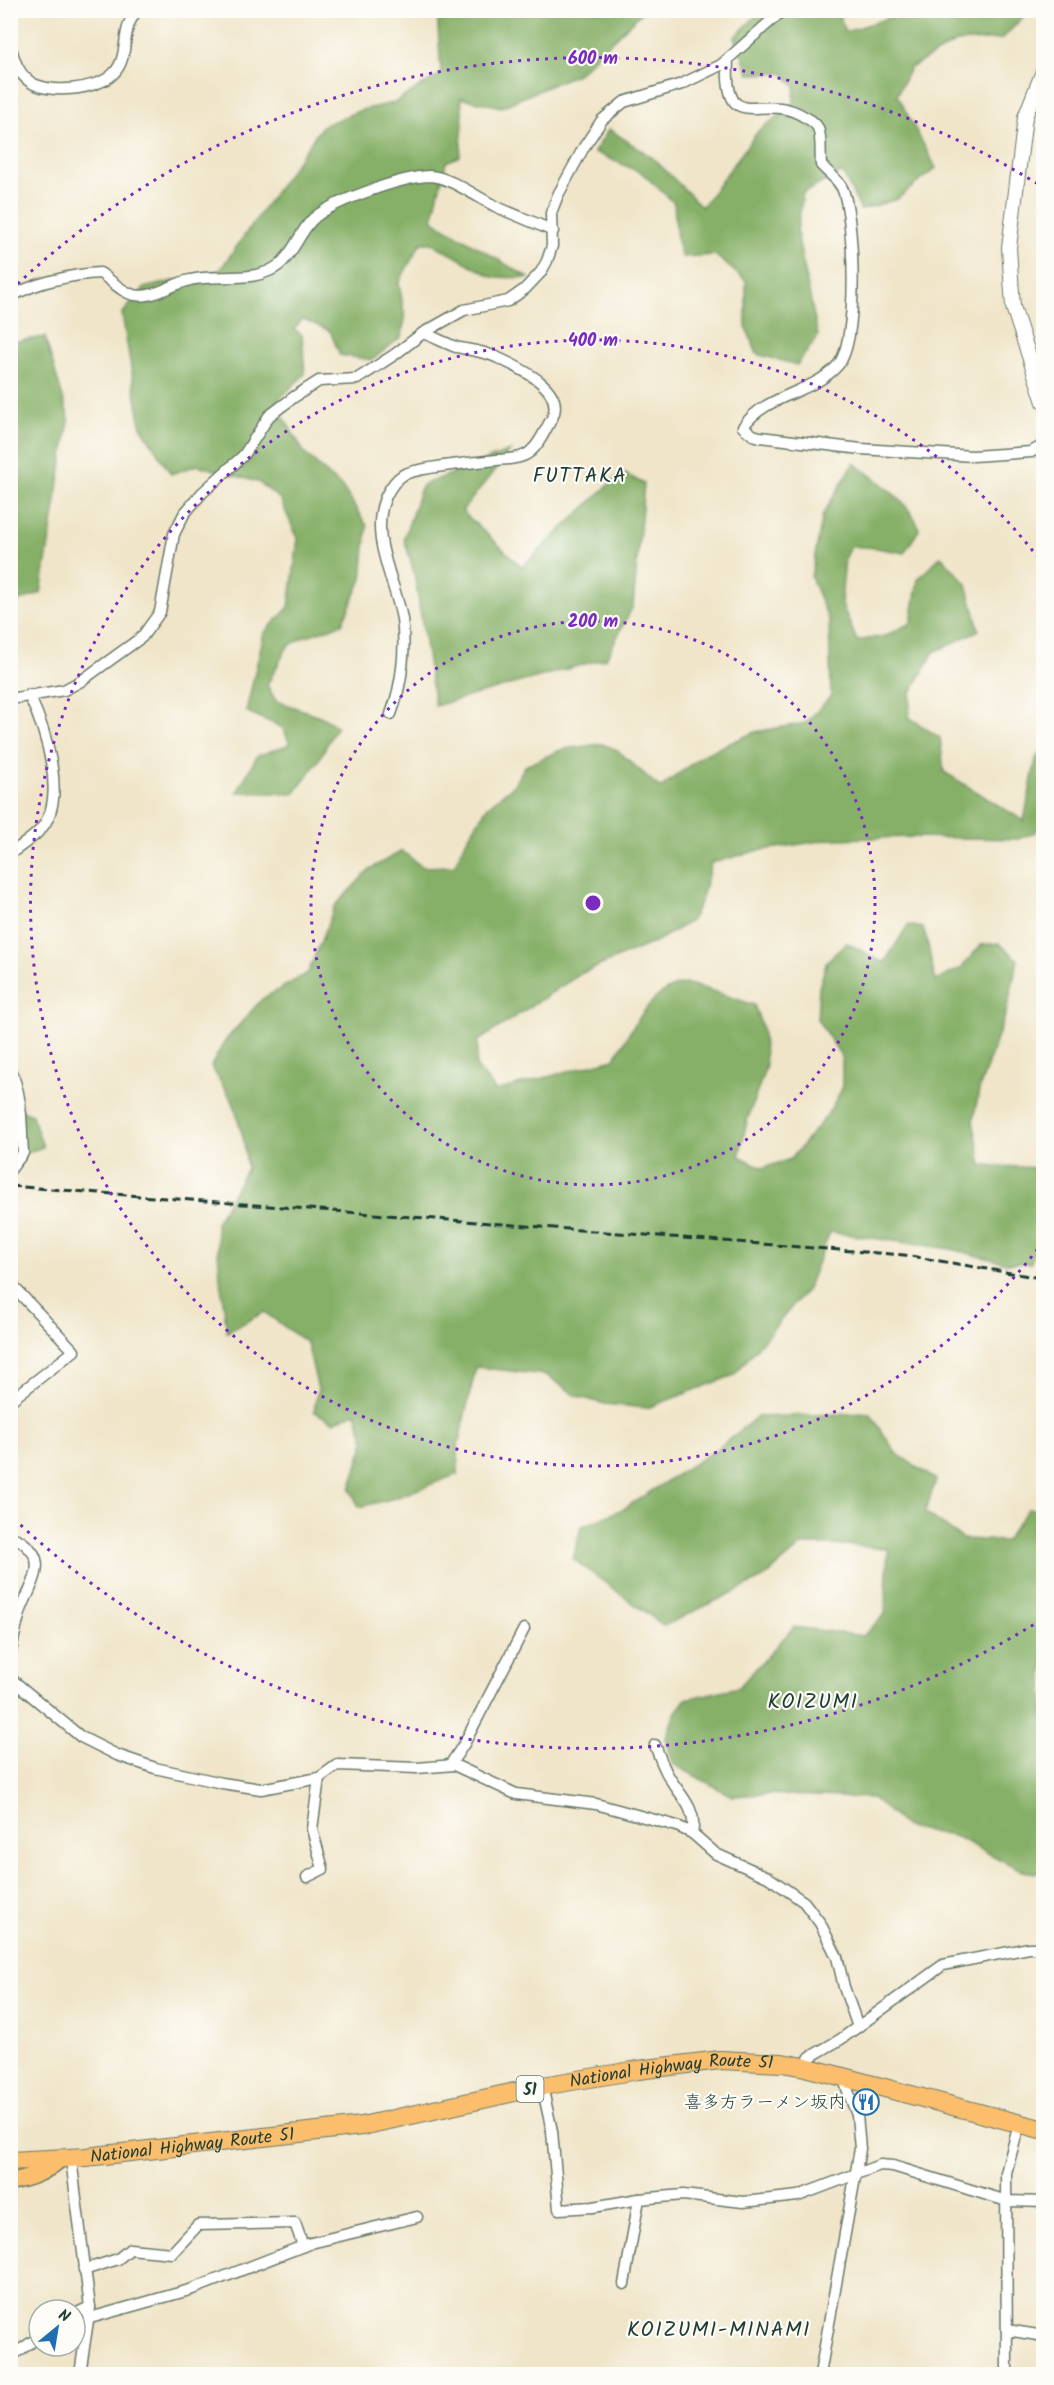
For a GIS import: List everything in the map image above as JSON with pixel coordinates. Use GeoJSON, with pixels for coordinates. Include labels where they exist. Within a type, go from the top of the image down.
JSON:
{"type":"FeatureCollection","features":[{"type":"Feature","properties":{"kind":"highway","name":"National Highway Route 51"},"geometry":{"type":"LineString","coordinates":[[10,2161],[65,2159],[362,2126],[542,2086],[638,2070],[720,2060],[805,2067],[1044,2130]]}},
{"type":"Feature","properties":{"kind":"main road"},"geometry":{"type":"LineString","coordinates":[[10,2182],[38,2175],[65,2159]]}},
{"type":"Feature","properties":{"kind":"street"},"geometry":{"type":"LineString","coordinates":[[10,45],[22,75],[36,86],[54,89],[98,85],[118,69],[126,28],[129,20],[138,10]]}},
{"type":"Feature","properties":{"kind":"street"},"geometry":{"type":"LineString","coordinates":[[10,699],[64,690],[81,681],[142,637],[160,612],[174,534],[184,514],[202,493],[244,455],[269,417],[319,381],[357,379],[423,333],[464,310],[508,301],[525,289],[541,272],[547,261],[552,246],[551,213],[558,195],[584,147],[602,120],[624,102],[681,84],[721,65],[783,10]]}},
{"type":"Feature","properties":{"kind":"street"},"geometry":{"type":"LineString","coordinates":[[728,60],[726,85],[733,102],[741,108],[777,107],[798,113],[815,123],[818,129],[821,165],[844,191],[850,218],[853,261],[846,353],[837,366],[820,378],[757,411],[743,427],[753,435],[760,437],[945,456],[1017,454],[1031,452],[1044,446]]}},
{"type":"Feature","properties":{"kind":"street"},"geometry":{"type":"LineString","coordinates":[[1044,69],[1025,117],[1009,248],[1012,307],[1044,402]]}},
{"type":"Feature","properties":{"kind":"street"},"geometry":{"type":"LineString","coordinates":[[10,298],[24,290],[82,274],[100,273],[118,288],[132,295],[142,296],[193,279],[262,273],[279,265],[312,219],[327,209],[346,200],[403,181],[429,176],[442,178],[495,206],[553,231]]}},
{"type":"Feature","properties":{"kind":"street"},"geometry":{"type":"LineString","coordinates":[[392,714],[404,645],[402,619],[381,541],[380,513],[386,496],[394,482],[412,472],[514,458],[530,453],[553,416],[554,410],[551,393],[542,382],[495,356],[454,346],[423,333]]}},
{"type":"Feature","properties":{"kind":"street"},"geometry":{"type":"LineString","coordinates":[[10,854],[41,830],[51,813],[53,795],[46,736],[29,696]]}},
{"type":"Feature","properties":{"kind":"street"},"geometry":{"type":"LineString","coordinates":[[10,1070],[15,1079],[19,1102],[23,1153],[10,1170]]}},
{"type":"Feature","properties":{"kind":"street"},"geometry":{"type":"LineString","coordinates":[[10,1283],[74,1351],[10,1401]]}},
{"type":"Feature","properties":{"kind":"street"},"geometry":{"type":"LineString","coordinates":[[10,1537],[21,1539],[36,1555],[37,1573],[16,1624],[10,1656]]}},
{"type":"Feature","properties":{"kind":"street"},"geometry":{"type":"LineString","coordinates":[[450,1765],[464,1744],[524,1629]]}},
{"type":"Feature","properties":{"kind":"street"},"geometry":{"type":"LineString","coordinates":[[10,1678],[81,1737],[117,1755],[155,1768],[222,1783],[261,1789],[319,1778],[337,1765],[417,1768],[454,1765],[516,1794],[596,1804],[677,1826],[692,1833],[716,1854],[768,1877],[804,1902],[820,1923],[837,1957],[843,1987],[858,2027]]}},
{"type":"Feature","properties":{"kind":"street"},"geometry":{"type":"LineString","coordinates":[[655,1745],[667,1775],[691,1810],[695,1822],[692,1833]]}},
{"type":"Feature","properties":{"kind":"street"},"geometry":{"type":"LineString","coordinates":[[307,1877],[323,1869],[312,1829],[319,1778]]}},
{"type":"Feature","properties":{"kind":"street"},"geometry":{"type":"LineString","coordinates":[[805,2067],[810,2058],[858,2027],[943,1965],[1029,1948],[1044,1948]]}},
{"type":"Feature","properties":{"kind":"street"},"geometry":{"type":"LineString","coordinates":[[820,2374],[860,2149],[857,2115],[842,2075]]}},
{"type":"Feature","properties":{"kind":"street"},"geometry":{"type":"LineString","coordinates":[[542,2086],[552,2131],[559,2209],[593,2207],[683,2194],[743,2202],[798,2196],[880,2165],[893,2166],[1007,2201],[1044,2202]]}},
{"type":"Feature","properties":{"kind":"street"},"geometry":{"type":"LineString","coordinates":[[1008,2374],[1006,2173],[1019,2124]]}},
{"type":"Feature","properties":{"kind":"street"},"geometry":{"type":"LineString","coordinates":[[65,2159],[90,2312],[80,2374]]}},
{"type":"Feature","properties":{"kind":"street"},"geometry":{"type":"LineString","coordinates":[[624,2284],[639,2199]]}},
{"type":"Feature","properties":{"kind":"street"},"geometry":{"type":"LineString","coordinates":[[87,2312],[193,2289],[303,2246],[417,2217]]}},
{"type":"Feature","properties":{"kind":"street"},"geometry":{"type":"LineString","coordinates":[[84,2270],[118,2259],[130,2249],[172,2253],[198,2225],[295,2223],[303,2246]]}},
{"type":"Feature","properties":{"kind":"street"},"geometry":{"type":"LineString","coordinates":[[1007,2330],[1044,2336]]}},
{"type":"Feature","properties":{"kind":"street"},"geometry":{"type":"LineString","coordinates":[[10,2357],[27,2345]]}},
{"type":"Feature","properties":{"kind":"green space"},"geometry":{"type":"Polygon","coordinates":[[[437,11],[643,11],[579,73],[501,107],[461,98],[463,124],[460,156],[446,162],[432,220],[529,278],[492,277],[432,243],[421,243],[399,282],[405,319],[401,337],[372,360],[340,355],[330,331],[303,319],[294,329],[302,335],[305,374],[271,407],[280,411],[305,454],[343,488],[367,526],[362,579],[342,624],[304,637],[288,646],[267,685],[276,701],[320,716],[337,726],[318,761],[294,794],[237,792],[257,756],[290,744],[283,728],[246,711],[264,633],[289,607],[298,539],[280,499],[258,482],[197,465],[171,474],[141,427],[122,314],[144,288],[220,270],[322,126],[361,110],[394,103],[441,74],[437,11]]]}},
{"type":"Feature","properties":{"kind":"green space"},"geometry":{"type":"Polygon","coordinates":[[[758,11],[838,11],[845,32],[910,11],[1029,11],[1002,39],[956,42],[910,68],[897,95],[936,168],[897,199],[861,210],[842,172],[803,193],[797,233],[818,336],[797,365],[757,354],[746,327],[746,281],[715,255],[682,257],[677,241],[674,203],[642,173],[594,152],[609,129],[653,158],[702,207],[759,130],[793,106],[795,86],[783,73],[749,74],[735,37],[759,13],[758,11]]]}},
{"type":"Feature","properties":{"kind":"green space"},"geometry":{"type":"Polygon","coordinates":[[[45,337],[69,419],[41,593],[11,604],[11,342],[45,337]]]}},
{"type":"Feature","properties":{"kind":"green space"},"geometry":{"type":"Polygon","coordinates":[[[510,451],[462,511],[522,567],[622,472],[644,484],[633,606],[606,658],[435,706],[414,572],[404,538],[422,485],[510,451]]]}},
{"type":"Feature","properties":{"kind":"green space"},"geometry":{"type":"Polygon","coordinates":[[[854,463],[902,502],[916,520],[919,530],[904,553],[851,546],[845,557],[841,602],[857,641],[885,636],[911,623],[918,579],[941,556],[967,584],[979,630],[934,652],[911,692],[909,717],[940,738],[944,772],[1024,821],[1036,758],[1043,750],[1043,819],[1036,832],[1018,839],[914,837],[833,839],[756,851],[711,863],[702,898],[691,921],[657,941],[580,974],[478,1041],[476,1066],[496,1091],[614,1059],[643,1012],[652,1002],[673,987],[686,984],[754,1005],[762,1027],[766,1066],[747,1121],[739,1156],[763,1168],[791,1159],[827,1115],[842,1089],[842,1057],[817,1019],[819,988],[827,961],[847,943],[884,963],[908,925],[923,928],[936,981],[961,968],[981,945],[999,943],[1018,960],[1006,1013],[980,1086],[973,1121],[982,1165],[1039,1168],[1040,1234],[1031,1263],[1007,1263],[951,1249],[830,1232],[807,1289],[734,1375],[647,1408],[605,1404],[577,1396],[546,1375],[476,1367],[458,1445],[458,1474],[395,1498],[359,1507],[350,1489],[365,1441],[356,1412],[334,1422],[314,1412],[318,1389],[307,1343],[264,1312],[227,1332],[216,1223],[247,1168],[244,1141],[233,1102],[211,1066],[225,1041],[262,999],[308,973],[335,906],[370,869],[402,851],[422,867],[454,866],[467,839],[488,806],[513,786],[525,766],[563,749],[602,744],[617,750],[660,788],[703,755],[755,732],[806,723],[831,696],[829,621],[811,577],[823,514],[854,463]]]}},
{"type":"Feature","properties":{"kind":"green space"},"geometry":{"type":"Polygon","coordinates":[[[10,1106],[32,1115],[43,1147],[11,1158],[10,1106]]]}},
{"type":"Feature","properties":{"kind":"green space"},"geometry":{"type":"Polygon","coordinates":[[[870,1413],[896,1453],[936,1480],[925,1512],[963,1539],[1005,1541],[1028,1509],[1043,1510],[1043,1874],[1023,1871],[957,1837],[906,1827],[873,1798],[762,1794],[732,1796],[673,1764],[666,1738],[675,1713],[686,1699],[739,1687],[794,1627],[863,1636],[885,1614],[888,1549],[847,1545],[802,1545],[765,1577],[664,1626],[573,1559],[581,1527],[625,1508],[717,1449],[757,1417],[870,1413]]]}},
{"type":"Feature","properties":{"kind":"railway"},"geometry":{"type":"LineString","coordinates":[[10,1186],[904,1255],[1040,1278]]}},
{"type":"Feature","properties":{"kind":"place","name":"喜多方ラーメン坂内"},"geometry":{"type":"Point","coordinates":[866,2102]}},
{"type":"Feature","properties":{"kind":"district","name":"FUTTAKA"},"geometry":{"type":"Point","coordinates":[580,475]}},
{"type":"Feature","properties":{"kind":"district","name":"KOIZUMI"},"geometry":{"type":"Point","coordinates":[813,1701]}},
{"type":"Feature","properties":{"kind":"district","name":"KOIZUMI-MINAMI"},"geometry":{"type":"Point","coordinates":[719,2329]}}]}
